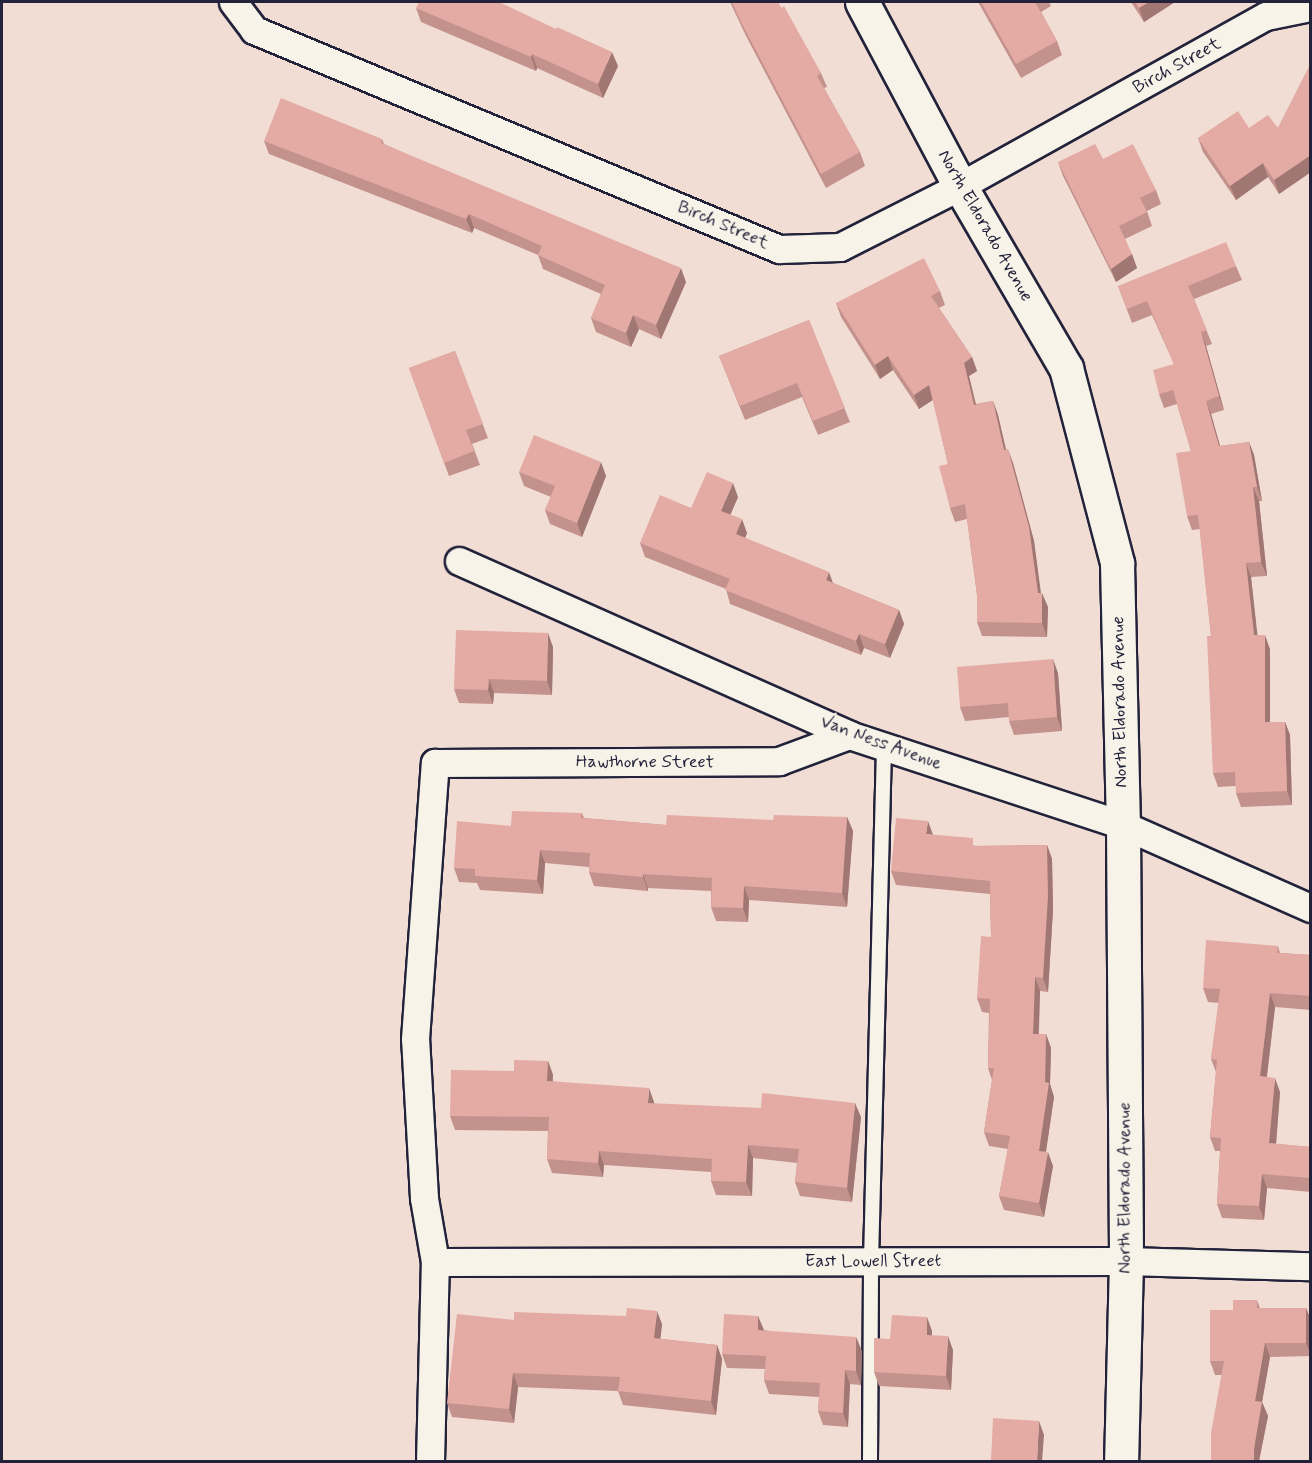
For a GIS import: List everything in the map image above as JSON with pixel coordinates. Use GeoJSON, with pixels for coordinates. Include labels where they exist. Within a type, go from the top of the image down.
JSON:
{"type":"FeatureCollection","features":[{"type":"Feature","properties":{"kind":"street","name":"Birch Street"},"geometry":{"type":"LineString","coordinates":[[233,2],[254,30],[779,249],[840,247],[960,186],[1266,16],[1311,7]]}},
{"type":"Feature","properties":{"kind":"street","name":"North Eldorado Avenue"},"geometry":{"type":"LineString","coordinates":[[862,2],[960,186],[1066,368],[1117,563],[1123,825],[1126,1261],[1121,1461]]}},
{"type":"Feature","properties":{"kind":"street","name":"Van Ness Avenue"},"geometry":{"type":"LineString","coordinates":[[459,561],[849,735],[1123,825],[1308,899]]}},
{"type":"Feature","properties":{"kind":"street","name":"Hawthorne Street"},"geometry":{"type":"LineString","coordinates":[[435,1262],[424,1198],[416,1039],[435,763],[779,761],[849,735]]}},
{"type":"Feature","properties":{"kind":"street","name":"East Lowell Street"},"geometry":{"type":"LineString","coordinates":[[435,1262],[1126,1261],[1311,1266]]}},
{"type":"Feature","properties":{"kind":"street"},"geometry":{"type":"LineString","coordinates":[[430,1461],[435,1262]]}},
{"type":"Feature","properties":{"kind":"lane"},"geometry":{"type":"LineString","coordinates":[[870,1461],[871,1261],[885,747]]}},
{"type":"Feature","properties":{"kind":"building"},"geometry":{"type":"Polygon","coordinates":[[[419,2],[499,2],[612,52],[598,84],[532,54],[531,57],[416,8],[419,2]]]}},
{"type":"Feature","properties":{"kind":"building"},"geometry":{"type":"Polygon","coordinates":[[[732,2],[778,2],[781,8],[784,6],[821,73],[817,76],[860,152],[821,174],[732,2]]]}},
{"type":"Feature","properties":{"kind":"building"},"geometry":{"type":"Polygon","coordinates":[[[981,2],[1035,2],[1057,41],[1016,64],[981,2]]]}},
{"type":"Feature","properties":{"kind":"building"},"geometry":{"type":"Polygon","coordinates":[[[1135,2],[1149,2],[1139,8],[1135,2]]]}},
{"type":"Feature","properties":{"kind":"building"},"geometry":{"type":"Polygon","coordinates":[[[1311,63],[1311,155],[1274,180],[1263,163],[1230,186],[1198,138],[1238,111],[1249,128],[1268,115],[1278,128],[1311,63]]]}},
{"type":"Feature","properties":{"kind":"building"},"geometry":{"type":"Polygon","coordinates":[[[281,98],[382,139],[381,143],[681,268],[656,325],[633,315],[626,333],[591,318],[605,285],[538,255],[542,246],[469,214],[466,219],[264,141],[281,98]]]}},
{"type":"Feature","properties":{"kind":"building"},"geometry":{"type":"Polygon","coordinates":[[[1095,144],[1103,159],[1133,144],[1156,190],[1140,198],[1147,212],[1119,226],[1132,254],[1111,269],[1058,162],[1095,144]]]}},
{"type":"Feature","properties":{"kind":"building"},"geometry":{"type":"Polygon","coordinates":[[[1226,242],[1236,266],[1188,286],[1207,330],[1201,332],[1219,396],[1206,401],[1219,446],[1249,442],[1257,487],[1253,487],[1261,562],[1246,563],[1254,635],[1265,635],[1265,722],[1285,722],[1287,791],[1236,793],[1235,772],[1213,773],[1207,636],[1211,636],[1198,515],[1187,516],[1176,453],[1191,451],[1173,390],[1159,394],[1153,370],[1174,364],[1147,301],[1127,309],[1118,286],[1226,242]]]}},
{"type":"Feature","properties":{"kind":"building"},"geometry":{"type":"Polygon","coordinates":[[[924,258],[940,291],[931,296],[972,357],[964,363],[974,405],[993,401],[1004,450],[1008,449],[1029,527],[1038,593],[1042,593],[1042,623],[977,622],[977,595],[965,504],[950,508],[939,466],[948,464],[929,385],[914,395],[888,356],[875,365],[836,303],[924,258]]]}},
{"type":"Feature","properties":{"kind":"building"},"geometry":{"type":"Polygon","coordinates":[[[809,320],[845,408],[813,421],[797,383],[740,406],[719,356],[809,320]]]}},
{"type":"Feature","properties":{"kind":"building"},"geometry":{"type":"Polygon","coordinates":[[[455,351],[483,424],[466,430],[474,451],[444,463],[409,368],[455,351]]]}},
{"type":"Feature","properties":{"kind":"building"},"geometry":{"type":"Polygon","coordinates":[[[534,435],[601,462],[577,523],[545,510],[555,486],[519,472],[534,435]]]}},
{"type":"Feature","properties":{"kind":"building"},"geometry":{"type":"Polygon","coordinates":[[[707,472],[733,483],[721,511],[742,519],[736,534],[829,572],[826,580],[899,610],[885,644],[859,634],[856,641],[725,590],[730,579],[640,543],[660,495],[691,508],[707,472]]]}},
{"type":"Feature","properties":{"kind":"building"},"geometry":{"type":"Polygon","coordinates":[[[456,630],[548,633],[547,681],[489,679],[488,690],[454,689],[456,630]]]}},
{"type":"Feature","properties":{"kind":"building"},"geometry":{"type":"Polygon","coordinates":[[[1053,659],[1057,717],[1009,721],[1008,703],[960,707],[957,667],[1053,659]]]}},
{"type":"Feature","properties":{"kind":"building"},"geometry":{"type":"Polygon","coordinates":[[[512,811],[582,813],[581,818],[666,825],[667,815],[773,820],[774,815],[847,817],[842,893],[744,886],[743,908],[711,907],[712,878],[643,874],[643,877],[589,872],[590,853],[540,850],[537,880],[475,876],[475,869],[454,868],[457,821],[511,826],[512,811]]]}},
{"type":"Feature","properties":{"kind":"building"},"geometry":{"type":"Polygon","coordinates":[[[896,818],[928,821],[926,834],[973,838],[973,846],[1047,845],[1048,896],[1043,978],[1035,977],[1033,1034],[1046,1034],[1045,1082],[1049,1083],[1039,1151],[1048,1152],[1039,1203],[999,1196],[1010,1136],[984,1132],[994,1068],[988,1068],[990,999],[977,998],[981,936],[991,937],[990,881],[891,871],[896,818]]]}},
{"type":"Feature","properties":{"kind":"building"},"geometry":{"type":"Polygon","coordinates":[[[1206,940],[1278,946],[1277,953],[1311,955],[1311,996],[1270,993],[1260,1076],[1275,1078],[1269,1143],[1311,1147],[1311,1178],[1262,1174],[1259,1206],[1217,1204],[1221,1138],[1210,1137],[1217,1060],[1211,1059],[1220,989],[1203,988],[1206,940]]]}},
{"type":"Feature","properties":{"kind":"building"},"geometry":{"type":"Polygon","coordinates":[[[514,1060],[548,1061],[547,1081],[649,1088],[648,1103],[761,1108],[762,1093],[855,1103],[847,1188],[795,1182],[799,1149],[748,1145],[746,1182],[711,1181],[712,1159],[599,1151],[598,1163],[547,1159],[549,1117],[450,1116],[451,1070],[514,1071],[514,1060]]]}},
{"type":"Feature","properties":{"kind":"building"},"geometry":{"type":"Polygon","coordinates":[[[1233,1300],[1257,1300],[1257,1308],[1306,1308],[1306,1343],[1265,1343],[1255,1401],[1262,1402],[1254,1461],[1211,1461],[1211,1433],[1224,1361],[1210,1361],[1210,1310],[1233,1310],[1233,1300]]]}},
{"type":"Feature","properties":{"kind":"building"},"geometry":{"type":"Polygon","coordinates":[[[627,1308],[657,1311],[654,1338],[717,1345],[711,1401],[618,1391],[620,1377],[513,1373],[509,1409],[447,1403],[457,1314],[514,1320],[514,1312],[626,1316],[627,1308]]]}},
{"type":"Feature","properties":{"kind":"building"},"geometry":{"type":"Polygon","coordinates":[[[724,1314],[758,1316],[758,1330],[856,1337],[856,1371],[845,1370],[843,1413],[818,1411],[820,1383],[764,1380],[766,1356],[722,1354],[724,1314]]]}},
{"type":"Feature","properties":{"kind":"building"},"geometry":{"type":"Polygon","coordinates":[[[892,1315],[927,1317],[927,1335],[948,1336],[946,1376],[874,1372],[874,1338],[890,1339],[892,1315]]]}},
{"type":"Feature","properties":{"kind":"building"},"geometry":{"type":"Polygon","coordinates":[[[993,1418],[1039,1421],[1037,1461],[991,1461],[993,1418]]]}}]}
